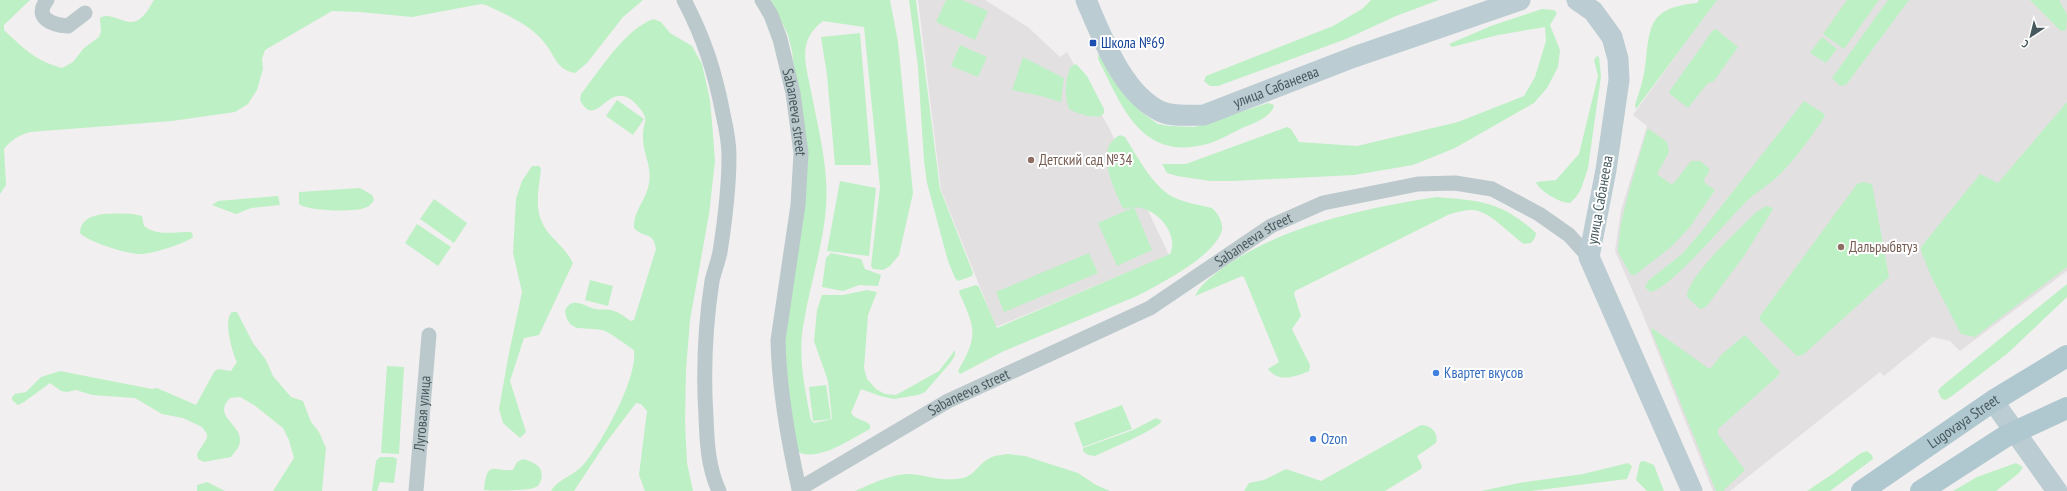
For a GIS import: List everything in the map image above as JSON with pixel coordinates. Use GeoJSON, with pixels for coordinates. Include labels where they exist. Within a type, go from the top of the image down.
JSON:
{"type":"FeatureCollection","features":[{"type":"Feature","properties":{"kind":"main road","name":"Lugovaya Street"},"geometry":{"type":"LineString","coordinates":[[1862,491],[1993,401],[2067,356]]}},
{"type":"Feature","properties":{"kind":"main road"},"geometry":{"type":"LineString","coordinates":[[1921,491],[2014,432],[2067,408]]}},
{"type":"Feature","properties":{"kind":"street"},"geometry":{"type":"LineString","coordinates":[[47,0],[42,8],[42,14],[47,20],[58,25],[68,26],[86,13]]}},
{"type":"Feature","properties":{"kind":"street"},"geometry":{"type":"LineString","coordinates":[[684,0],[700,29],[710,56],[721,104],[729,154],[726,216],[719,254],[712,280],[705,341],[704,383],[708,451],[711,468],[719,491]]}},
{"type":"Feature","properties":{"kind":"street","name":"Sabaneeva street"},"geometry":{"type":"LineString","coordinates":[[762,0],[771,14],[780,39],[793,93],[801,153],[798,205],[778,340],[778,358],[787,427],[798,490],[948,401],[1150,308],[1271,226],[1323,202],[1418,184],[1455,183],[1492,189],[1538,214],[1569,235],[1589,256]]}},
{"type":"Feature","properties":{"kind":"street","name":"улица Сабанеева"},"geometry":{"type":"LineString","coordinates":[[1086,0],[1100,33],[1130,88],[1146,103],[1163,112],[1183,115],[1204,115],[1354,56],[1520,0]]}},
{"type":"Feature","properties":{"kind":"street","name":"улица Сабанеева"},"geometry":{"type":"LineString","coordinates":[[1576,0],[1593,11],[1612,37],[1618,59],[1620,80],[1606,170],[1589,256],[1692,491]]}},
{"type":"Feature","properties":{"kind":"street","name":"Луговая улица"},"geometry":{"type":"LineString","coordinates":[[416,491],[429,335]]}},
{"type":"Feature","properties":{"kind":"street"},"geometry":{"type":"LineString","coordinates":[[1993,401],[2057,491]]}},
{"type":"Feature","properties":{"kind":"shaded area","name":"Детский сад №34"},"geometry":{"type":"Polygon","coordinates":[[[918,0],[985,0],[1028,27],[1060,57],[1067,52],[1110,130],[1169,255],[996,327],[941,190],[918,0]]]}},
{"type":"Feature","properties":{"kind":"shaded area","name":"Дальрыбвтуз"},"geometry":{"type":"Polygon","coordinates":[[[1716,0],[2067,0],[2067,271],[1960,351],[1950,341],[1932,337],[1884,376],[1880,372],[1730,491],[1713,491],[1641,310],[1615,251],[1621,210],[1647,126],[1633,115],[1716,0]]]}},
{"type":"Feature","properties":{"kind":"green space"},"geometry":{"type":"Polygon","coordinates":[[[0,0],[30,0],[4,25],[4,30],[37,58],[62,68],[73,62],[84,48],[99,37],[101,32],[100,18],[110,16],[125,21],[136,21],[145,14],[154,0],[643,0],[623,17],[587,63],[575,73],[569,72],[561,67],[547,46],[534,32],[511,17],[486,5],[481,4],[412,17],[332,11],[265,50],[262,59],[263,69],[257,90],[248,104],[235,112],[172,121],[26,133],[12,140],[4,149],[6,185],[0,194],[0,0]]]}},
{"type":"Feature","properties":{"kind":"green space"},"geometry":{"type":"Polygon","coordinates":[[[771,0],[890,0],[898,42],[913,193],[899,255],[890,266],[883,270],[873,269],[871,266],[880,187],[864,27],[823,21],[814,29],[809,38],[805,56],[823,151],[827,193],[822,237],[803,327],[801,350],[803,374],[811,420],[814,423],[832,419],[828,381],[814,341],[817,310],[822,295],[843,295],[867,290],[877,292],[868,315],[864,368],[867,379],[876,389],[885,394],[896,395],[939,371],[955,350],[955,355],[951,362],[925,392],[918,395],[894,399],[861,389],[851,413],[855,417],[870,425],[870,429],[822,453],[802,453],[794,449],[781,357],[804,151],[792,51],[788,35],[771,0]]]}},
{"type":"Feature","properties":{"kind":"green space"},"geometry":{"type":"Polygon","coordinates":[[[909,0],[916,0],[940,189],[973,273],[972,276],[958,281],[955,278],[948,261],[927,183],[924,161],[918,67],[909,0]]]}},
{"type":"Feature","properties":{"kind":"green space"},"geometry":{"type":"Polygon","coordinates":[[[946,0],[962,0],[988,11],[975,40],[936,22],[946,0]]]}},
{"type":"Feature","properties":{"kind":"green space"},"geometry":{"type":"Polygon","coordinates":[[[1371,0],[1439,0],[1396,16],[1346,39],[1218,86],[1210,86],[1204,81],[1206,76],[1333,26],[1362,9],[1371,0]]]}},
{"type":"Feature","properties":{"kind":"green space"},"geometry":{"type":"Polygon","coordinates":[[[1699,0],[1717,0],[1636,109],[1635,105],[1644,73],[1650,31],[1654,22],[1660,15],[1668,10],[1697,3],[1699,0]]]}},
{"type":"Feature","properties":{"kind":"green space"},"geometry":{"type":"Polygon","coordinates":[[[1847,0],[1879,0],[1844,49],[1823,34],[1847,0]]]}},
{"type":"Feature","properties":{"kind":"green space"},"geometry":{"type":"Polygon","coordinates":[[[1888,0],[1909,0],[1846,85],[1840,86],[1832,78],[1888,0]]]}},
{"type":"Feature","properties":{"kind":"green space"},"geometry":{"type":"Polygon","coordinates":[[[2030,0],[2059,0],[2067,15],[2066,30],[2061,31],[2030,0]]]}},
{"type":"Feature","properties":{"kind":"green space"},"geometry":{"type":"Polygon","coordinates":[[[1542,9],[1554,10],[1557,13],[1550,25],[1560,50],[1558,67],[1547,88],[1534,103],[1455,148],[1413,165],[1354,175],[1210,181],[1167,173],[1162,164],[1186,164],[1287,127],[1291,129],[1299,142],[1357,146],[1458,122],[1524,96],[1535,77],[1546,41],[1545,27],[1498,35],[1452,47],[1449,44],[1491,26],[1542,9]]]}},
{"type":"Feature","properties":{"kind":"green space"},"geometry":{"type":"Polygon","coordinates":[[[653,19],[661,22],[670,33],[692,46],[702,64],[710,100],[713,135],[715,161],[709,214],[690,320],[686,370],[685,422],[687,463],[693,491],[645,491],[639,475],[647,411],[641,404],[636,403],[605,444],[574,491],[551,491],[558,483],[584,464],[600,441],[625,393],[634,362],[634,350],[605,331],[583,329],[573,326],[566,318],[565,310],[572,304],[579,303],[595,309],[614,311],[631,321],[634,320],[656,249],[655,243],[650,237],[634,228],[634,222],[648,189],[650,177],[643,144],[645,121],[644,115],[637,105],[627,97],[619,96],[611,98],[598,108],[592,110],[586,108],[580,100],[581,94],[622,41],[632,32],[653,19]]]}},
{"type":"Feature","properties":{"kind":"green space"},"geometry":{"type":"Polygon","coordinates":[[[1716,29],[1738,47],[1714,81],[1707,84],[1688,108],[1669,92],[1713,30],[1716,29]]]}},
{"type":"Feature","properties":{"kind":"green space"},"geometry":{"type":"Polygon","coordinates":[[[860,33],[871,165],[835,165],[827,75],[821,37],[860,33]]]}},
{"type":"Feature","properties":{"kind":"green space"},"geometry":{"type":"Polygon","coordinates":[[[1822,37],[1837,49],[1826,63],[1810,53],[1822,37]]]}},
{"type":"Feature","properties":{"kind":"green space"},"geometry":{"type":"Polygon","coordinates":[[[960,45],[987,57],[978,77],[951,66],[960,45]]]}},
{"type":"Feature","properties":{"kind":"green space"},"geometry":{"type":"Polygon","coordinates":[[[1099,52],[1141,112],[1158,124],[1195,127],[1268,103],[1274,105],[1269,114],[1265,117],[1211,143],[1184,147],[1166,145],[1150,137],[1137,126],[1126,111],[1116,95],[1098,59],[1099,52]]]}},
{"type":"Feature","properties":{"kind":"green space"},"geometry":{"type":"Polygon","coordinates":[[[1597,56],[1599,57],[1601,76],[1588,168],[1581,189],[1570,203],[1556,199],[1545,193],[1536,182],[1556,180],[1579,154],[1598,76],[1594,60],[1597,56]]]}},
{"type":"Feature","properties":{"kind":"green space"},"geometry":{"type":"Polygon","coordinates":[[[1023,57],[1064,78],[1061,102],[1012,90],[1023,57]]]}},
{"type":"Feature","properties":{"kind":"green space"},"geometry":{"type":"Polygon","coordinates":[[[1076,64],[1087,76],[1104,109],[1104,113],[1101,116],[1085,115],[1069,109],[1066,98],[1066,82],[1071,66],[1076,64]]]}},
{"type":"Feature","properties":{"kind":"green space"},"geometry":{"type":"Polygon","coordinates":[[[617,100],[644,119],[633,135],[606,116],[617,100]]]}},
{"type":"Feature","properties":{"kind":"green space"},"geometry":{"type":"Polygon","coordinates":[[[1804,101],[1823,113],[1825,116],[1797,155],[1775,179],[1749,199],[1685,266],[1659,288],[1650,292],[1645,287],[1649,280],[1682,254],[1804,101]]]}},
{"type":"Feature","properties":{"kind":"green space"},"geometry":{"type":"Polygon","coordinates":[[[2067,102],[2067,267],[1975,337],[1961,334],[1931,276],[1921,251],[1921,247],[1980,174],[1998,183],[2067,102]]]}},
{"type":"Feature","properties":{"kind":"green space"},"geometry":{"type":"Polygon","coordinates":[[[1649,129],[1667,142],[1669,152],[1657,174],[1671,184],[1674,183],[1691,161],[1700,161],[1709,168],[1709,172],[1704,179],[1705,183],[1715,190],[1690,227],[1671,247],[1635,275],[1631,275],[1619,254],[1618,249],[1621,223],[1647,130],[1649,129]]]}},
{"type":"Feature","properties":{"kind":"green space"},"geometry":{"type":"Polygon","coordinates":[[[1120,135],[1125,137],[1152,179],[1166,192],[1178,199],[1212,208],[1214,210],[1219,216],[1222,226],[1221,233],[1215,242],[1207,252],[1196,261],[1158,285],[1137,296],[1004,351],[960,374],[958,371],[969,349],[972,340],[972,332],[969,314],[959,292],[960,290],[976,285],[979,287],[997,328],[1170,254],[1172,245],[1171,236],[1167,227],[1161,220],[1153,213],[1144,209],[1135,207],[1125,209],[1122,207],[1111,179],[1107,159],[1108,149],[1112,141],[1120,135]]]}},
{"type":"Feature","properties":{"kind":"green space"},"geometry":{"type":"Polygon","coordinates":[[[532,166],[539,166],[541,169],[538,205],[541,221],[573,263],[539,335],[524,338],[510,381],[526,432],[520,438],[503,423],[499,409],[522,292],[513,253],[516,199],[522,181],[532,166]]]}},
{"type":"Feature","properties":{"kind":"green space"},"geometry":{"type":"Polygon","coordinates":[[[840,181],[876,188],[869,256],[827,251],[840,181]]]}},
{"type":"Feature","properties":{"kind":"green space"},"geometry":{"type":"Polygon","coordinates":[[[1863,182],[1872,184],[1889,277],[1803,355],[1797,356],[1760,320],[1760,316],[1857,184],[1863,182]]]}},
{"type":"Feature","properties":{"kind":"green space"},"geometry":{"type":"Polygon","coordinates":[[[360,188],[372,195],[374,200],[369,206],[362,209],[343,211],[321,210],[299,204],[299,192],[360,188]]]}},
{"type":"Feature","properties":{"kind":"green space"},"geometry":{"type":"Polygon","coordinates":[[[278,196],[280,205],[251,208],[236,214],[212,205],[218,201],[278,196]]]}},
{"type":"Feature","properties":{"kind":"green space"},"geometry":{"type":"Polygon","coordinates":[[[1437,197],[1490,204],[1512,214],[1524,222],[1536,233],[1535,238],[1531,243],[1524,244],[1484,213],[1475,210],[1460,211],[1450,214],[1295,291],[1294,294],[1301,316],[1292,329],[1310,365],[1309,371],[1287,378],[1277,376],[1268,369],[1279,362],[1244,277],[1242,276],[1195,296],[1209,278],[1220,270],[1244,255],[1296,230],[1353,213],[1409,201],[1437,197]]]}},
{"type":"Feature","properties":{"kind":"green space"},"geometry":{"type":"Polygon","coordinates":[[[434,199],[467,223],[454,243],[420,219],[434,199]]]}},
{"type":"Feature","properties":{"kind":"green space"},"geometry":{"type":"Polygon","coordinates":[[[1766,206],[1773,208],[1772,211],[1744,256],[1706,307],[1700,309],[1687,297],[1689,288],[1695,277],[1726,242],[1755,213],[1766,206]]]}},
{"type":"Feature","properties":{"kind":"green space"},"geometry":{"type":"Polygon","coordinates":[[[1134,207],[1152,250],[1117,266],[1098,223],[1134,207]]]}},
{"type":"Feature","properties":{"kind":"green space"},"geometry":{"type":"Polygon","coordinates":[[[101,214],[133,214],[142,216],[144,226],[149,229],[167,233],[191,232],[193,235],[192,238],[160,250],[136,254],[100,244],[84,237],[80,233],[82,225],[86,220],[93,216],[101,214]]]}},
{"type":"Feature","properties":{"kind":"green space"},"geometry":{"type":"Polygon","coordinates":[[[417,224],[451,247],[438,266],[405,243],[417,224]]]}},
{"type":"Feature","properties":{"kind":"green space"},"geometry":{"type":"Polygon","coordinates":[[[831,253],[861,259],[865,269],[881,275],[878,286],[859,285],[843,291],[822,287],[826,258],[831,253]]]}},
{"type":"Feature","properties":{"kind":"green space"},"geometry":{"type":"Polygon","coordinates":[[[1089,253],[1098,273],[1004,312],[996,292],[1089,253]]]}},
{"type":"Feature","properties":{"kind":"green space"},"geometry":{"type":"Polygon","coordinates":[[[590,280],[613,286],[608,306],[585,300],[590,280]]]}},
{"type":"Feature","properties":{"kind":"green space"},"geometry":{"type":"Polygon","coordinates":[[[2067,284],[2067,297],[2008,353],[1952,396],[1945,400],[1941,398],[1938,391],[1941,387],[2067,284]]]}},
{"type":"Feature","properties":{"kind":"green space"},"geometry":{"type":"Polygon","coordinates":[[[232,312],[237,312],[253,343],[266,360],[273,376],[291,397],[303,401],[311,422],[319,432],[326,448],[322,491],[273,491],[294,458],[289,440],[283,428],[254,405],[240,397],[230,398],[225,405],[224,410],[239,435],[240,443],[238,448],[231,457],[204,462],[198,459],[197,454],[207,438],[207,434],[202,427],[183,418],[162,414],[135,398],[92,395],[76,390],[67,392],[61,391],[50,383],[18,405],[12,400],[12,397],[15,394],[26,392],[41,377],[60,371],[152,389],[157,388],[196,405],[214,372],[218,369],[231,371],[237,362],[228,329],[229,316],[232,312]]]}},
{"type":"Feature","properties":{"kind":"green space"},"geometry":{"type":"Polygon","coordinates":[[[1652,328],[1708,368],[1711,368],[1722,354],[1745,335],[1780,372],[1778,376],[1718,429],[1718,434],[1745,470],[1723,491],[1716,491],[1651,330],[1652,328]]]}},
{"type":"Feature","properties":{"kind":"green space"},"geometry":{"type":"Polygon","coordinates":[[[387,366],[404,367],[399,454],[381,453],[387,366]]]}},
{"type":"Feature","properties":{"kind":"green space"},"geometry":{"type":"Polygon","coordinates":[[[826,385],[831,419],[813,421],[809,387],[826,385]]]}},
{"type":"Feature","properties":{"kind":"green space"},"geometry":{"type":"Polygon","coordinates":[[[1122,405],[1132,429],[1083,447],[1074,423],[1122,405]]]}},
{"type":"Feature","properties":{"kind":"green space"},"geometry":{"type":"Polygon","coordinates":[[[1156,418],[1162,421],[1158,425],[1131,440],[1095,456],[1088,455],[1083,451],[1083,448],[1133,430],[1156,418]]]}},
{"type":"Feature","properties":{"kind":"green space"},"geometry":{"type":"Polygon","coordinates":[[[1421,425],[1428,426],[1433,430],[1437,439],[1436,443],[1417,456],[1422,466],[1421,469],[1385,491],[1244,491],[1249,483],[1264,480],[1286,469],[1321,481],[1421,425]]]}},
{"type":"Feature","properties":{"kind":"green space"},"geometry":{"type":"Polygon","coordinates":[[[1867,451],[1872,455],[1873,459],[1830,491],[1807,491],[1861,453],[1867,451]]]}},
{"type":"Feature","properties":{"kind":"green space"},"geometry":{"type":"Polygon","coordinates":[[[1008,454],[1025,456],[1078,473],[1096,485],[1110,491],[855,491],[882,480],[904,474],[942,479],[963,478],[971,474],[986,460],[992,457],[1008,454]]]}},
{"type":"Feature","properties":{"kind":"green space"},"geometry":{"type":"Polygon","coordinates":[[[380,457],[393,457],[397,459],[394,483],[380,482],[377,491],[372,491],[376,461],[380,457]]]}},
{"type":"Feature","properties":{"kind":"green space"},"geometry":{"type":"Polygon","coordinates":[[[523,459],[540,468],[542,475],[538,486],[519,490],[484,490],[485,480],[489,470],[513,470],[517,462],[523,459]]]}},
{"type":"Feature","properties":{"kind":"green space"},"geometry":{"type":"Polygon","coordinates":[[[1644,461],[1654,465],[1664,491],[1647,491],[1636,480],[1640,462],[1644,461]]]}},
{"type":"Feature","properties":{"kind":"green space"},"geometry":{"type":"Polygon","coordinates":[[[1628,463],[1632,466],[1627,479],[1531,491],[1481,491],[1519,483],[1583,474],[1628,463]]]}},
{"type":"Feature","properties":{"kind":"green space"},"geometry":{"type":"Polygon","coordinates":[[[2016,463],[2023,467],[2019,473],[1996,491],[1953,491],[1977,477],[2016,463]]]}},
{"type":"Feature","properties":{"kind":"green space"},"geometry":{"type":"Polygon","coordinates":[[[207,482],[225,491],[197,491],[197,485],[207,482]]]}},
{"type":"Feature","properties":{"kind":"place","name":"Школа №69"},"geometry":{"type":"Point","coordinates":[1093,43]}},
{"type":"Feature","properties":{"kind":"place","name":"Детский сад №34"},"geometry":{"type":"Point","coordinates":[1031,160]}},
{"type":"Feature","properties":{"kind":"place","name":"Дальрыбвтуз"},"geometry":{"type":"Point","coordinates":[1841,247]}},
{"type":"Feature","properties":{"kind":"place","name":"Квартет вкусов"},"geometry":{"type":"Point","coordinates":[1436,373]}},
{"type":"Feature","properties":{"kind":"place","name":"Ozon"},"geometry":{"type":"Point","coordinates":[1313,439]}}]}
